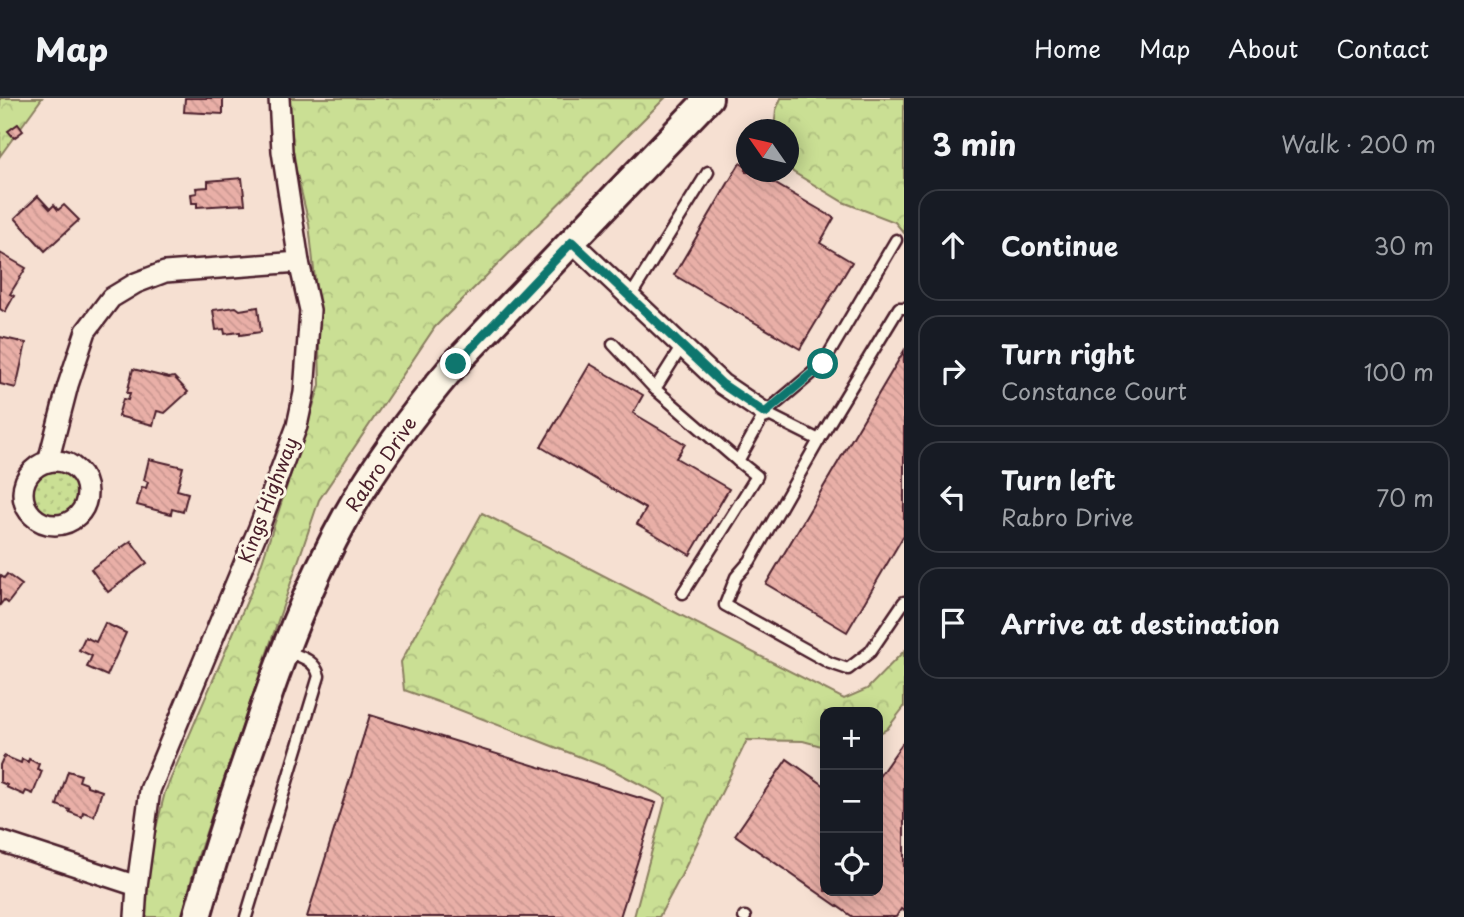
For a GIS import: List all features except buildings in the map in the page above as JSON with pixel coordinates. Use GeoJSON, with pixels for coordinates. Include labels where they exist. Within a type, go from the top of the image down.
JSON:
{"type":"FeatureCollection","features":[{"type":"Feature","properties":{"kind":"main road","name":"Rabro Drive"},"geometry":{"type":"LineString","coordinates":[[197,917],[220,837],[285,651],[309,591],[341,526],[373,472],[420,406],[456,364],[709,98]]}},
{"type":"Feature","properties":{"kind":"street","name":"Kings Highway"},"geometry":{"type":"LineString","coordinates":[[135,917],[150,790],[260,525],[296,426],[304,393],[310,310],[299,262],[282,151],[279,98]]}},
{"type":"Feature","properties":{"kind":"street"},"geometry":{"type":"LineString","coordinates":[[572,242],[722,384],[765,413]]}},
{"type":"Feature","properties":{"kind":"street"},"geometry":{"type":"LineString","coordinates":[[48,462],[68,385],[86,331],[111,298],[136,283],[165,272],[299,262]]}},
{"type":"Feature","properties":{"kind":"street"},"geometry":{"type":"LineString","coordinates":[[0,841],[137,886]]}},
{"type":"Feature","properties":{"kind":"lane"},"geometry":{"type":"LineString","coordinates":[[630,297],[708,172]]}},
{"type":"Feature","properties":{"kind":"lane"},"geometry":{"type":"LineString","coordinates":[[738,461],[765,413],[823,364],[896,240]]}},
{"type":"Feature","properties":{"kind":"lane"},"geometry":{"type":"LineString","coordinates":[[904,308],[899,308],[750,561],[736,577],[725,605],[830,663],[848,669],[870,652],[904,602]]}},
{"type":"Feature","properties":{"kind":"lane"},"geometry":{"type":"LineString","coordinates":[[613,344],[655,389],[757,475],[683,593]]}},
{"type":"Feature","properties":{"kind":"lane"},"geometry":{"type":"LineString","coordinates":[[655,389],[682,346]]}},
{"type":"Feature","properties":{"kind":"lane"},"geometry":{"type":"LineString","coordinates":[[765,413],[819,440]]}},
{"type":"Feature","properties":{"kind":"lane"},"geometry":{"type":"LineString","coordinates":[[246,917],[319,676],[317,669],[308,659],[285,651]]}},
{"type":"Feature","properties":{"kind":"green space"},"geometry":{"type":"Polygon","coordinates":[[[0,98],[42,98],[0,156],[0,98]]]}},
{"type":"Feature","properties":{"kind":"green space"},"geometry":{"type":"Polygon","coordinates":[[[288,98],[665,98],[435,327],[319,500],[196,862],[182,917],[134,917],[165,792],[256,580],[320,385],[318,307],[309,224],[290,145],[288,98]]]}},
{"type":"Feature","properties":{"kind":"green space"},"geometry":{"type":"Polygon","coordinates":[[[781,98],[904,98],[904,233],[895,222],[843,202],[799,176],[799,119],[775,119],[781,98]]]}},
{"type":"Feature","properties":{"kind":"green space"},"geometry":{"type":"Polygon","coordinates":[[[61,467],[71,471],[79,479],[83,494],[79,509],[71,517],[51,521],[41,517],[33,509],[29,489],[33,479],[41,471],[61,467]]]}},
{"type":"Feature","properties":{"kind":"green space"},"geometry":{"type":"Polygon","coordinates":[[[482,513],[844,699],[867,689],[904,651],[904,707],[883,731],[883,707],[820,707],[820,746],[803,741],[747,740],[659,917],[634,917],[666,798],[611,769],[404,690],[401,662],[482,513]]]}},
{"type":"Feature","properties":{"kind":"route"},"geometry":{"type":"LineString","coordinates":[[456,364],[572,242],[722,384],[765,413],[823,364]]}}]}
